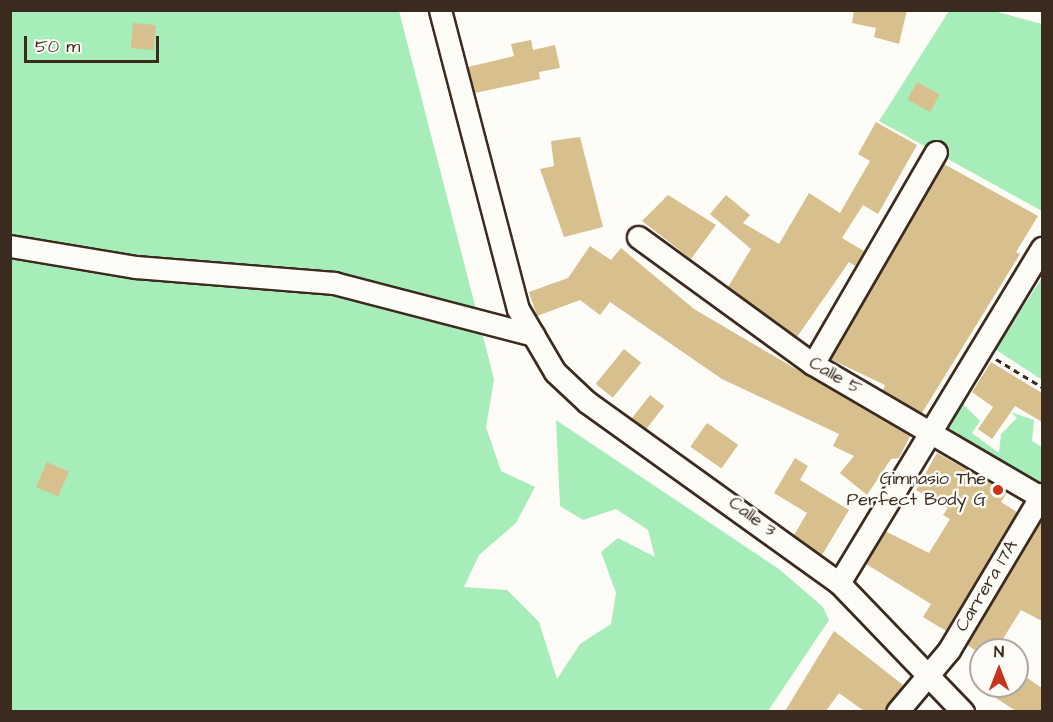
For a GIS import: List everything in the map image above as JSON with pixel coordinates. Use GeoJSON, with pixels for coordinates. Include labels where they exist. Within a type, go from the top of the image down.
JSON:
{"type":"FeatureCollection","features":[{"type":"Feature","properties":{"kind":"street","name":"Calle 3"},"geometry":{"type":"LineString","coordinates":[[440,10],[518,309],[555,372],[587,402],[839,583],[963,711]]}},
{"type":"Feature","properties":{"kind":"street"},"geometry":{"type":"LineString","coordinates":[[813,364],[936,152]]}},
{"type":"Feature","properties":{"kind":"street","name":"Calle 5"},"geometry":{"type":"LineString","coordinates":[[639,237],[813,364],[929,428],[1042,497]]}},
{"type":"Feature","properties":{"kind":"street"},"geometry":{"type":"LineString","coordinates":[[10,246],[136,267],[334,283],[533,335]]}},
{"type":"Feature","properties":{"kind":"street"},"geometry":{"type":"LineString","coordinates":[[839,583],[929,428],[1042,248]]}},
{"type":"Feature","properties":{"kind":"street","name":"Carrera 17A"},"geometry":{"type":"LineString","coordinates":[[897,711],[928,675],[1042,497]]}},
{"type":"Feature","properties":{"kind":"path"},"geometry":{"type":"LineString","coordinates":[[979,349],[1042,387]]}},
{"type":"Feature","properties":{"kind":"green space"},"geometry":{"type":"Polygon","coordinates":[[[10,11],[399,11],[494,379],[486,427],[501,471],[535,487],[516,523],[479,555],[464,587],[507,590],[539,622],[557,679],[580,644],[611,624],[616,593],[601,552],[618,538],[655,557],[648,530],[616,509],[583,520],[560,506],[556,420],[779,569],[823,607],[829,620],[768,711],[11,711],[10,11]]]}},
{"type":"Feature","properties":{"kind":"green space"},"geometry":{"type":"Polygon","coordinates":[[[949,11],[994,11],[1042,24],[1042,211],[879,121],[949,11]]]}},
{"type":"Feature","properties":{"kind":"green space"},"geometry":{"type":"Polygon","coordinates":[[[1042,278],[1042,380],[995,349],[1042,278]]]}},
{"type":"Feature","properties":{"kind":"green space"},"geometry":{"type":"Polygon","coordinates":[[[956,397],[980,421],[972,433],[999,453],[1001,434],[1017,418],[1011,412],[1034,420],[1032,441],[1042,447],[1042,487],[937,427],[956,397]]]}},
{"type":"Feature","properties":{"kind":"building"},"geometry":{"type":"Polygon","coordinates":[[[854,10],[907,10],[899,44],[874,37],[876,28],[852,23],[854,10]]]}},
{"type":"Feature","properties":{"kind":"building"},"geometry":{"type":"Polygon","coordinates":[[[133,23],[156,25],[154,50],[131,48],[133,23]]]}},
{"type":"Feature","properties":{"kind":"building"},"geometry":{"type":"Polygon","coordinates":[[[531,40],[533,50],[555,45],[560,68],[539,72],[540,79],[475,93],[468,67],[514,56],[511,44],[531,40]]]}},
{"type":"Feature","properties":{"kind":"building"},"geometry":{"type":"Polygon","coordinates":[[[917,82],[940,95],[930,112],[907,99],[917,82]]]}},
{"type":"Feature","properties":{"kind":"building"},"geometry":{"type":"Polygon","coordinates":[[[876,122],[917,145],[878,214],[863,205],[842,238],[864,251],[855,266],[849,262],[797,337],[728,287],[751,249],[710,214],[726,195],[750,215],[743,223],[779,244],[809,193],[840,213],[870,161],[858,154],[876,122]]]}},
{"type":"Feature","properties":{"kind":"building"},"geometry":{"type":"Polygon","coordinates":[[[580,137],[603,227],[564,237],[540,169],[554,166],[551,141],[580,137]]]}},
{"type":"Feature","properties":{"kind":"building"},"geometry":{"type":"Polygon","coordinates":[[[944,164],[1038,216],[1016,252],[1020,254],[922,413],[883,390],[885,385],[830,359],[944,164]]]}},
{"type":"Feature","properties":{"kind":"building"},"geometry":{"type":"Polygon","coordinates":[[[668,195],[716,225],[691,259],[642,221],[668,195]]]}},
{"type":"Feature","properties":{"kind":"building"},"geometry":{"type":"Polygon","coordinates":[[[590,246],[611,260],[621,248],[694,309],[910,436],[899,458],[891,459],[867,495],[840,473],[854,456],[833,446],[839,434],[722,379],[610,302],[600,315],[580,300],[537,316],[529,292],[568,278],[590,246]]]}},
{"type":"Feature","properties":{"kind":"building"},"geometry":{"type":"Polygon","coordinates":[[[624,349],[641,363],[613,398],[596,384],[624,349]]]}},
{"type":"Feature","properties":{"kind":"building"},"geometry":{"type":"Polygon","coordinates":[[[991,362],[1042,393],[1042,422],[1015,406],[992,439],[978,429],[993,407],[972,392],[991,362]]]}},
{"type":"Feature","properties":{"kind":"building"},"geometry":{"type":"Polygon","coordinates":[[[650,395],[664,406],[646,430],[632,419],[650,395]]]}},
{"type":"Feature","properties":{"kind":"building"},"geometry":{"type":"Polygon","coordinates":[[[707,423],[738,445],[721,469],[690,447],[707,423]]]}},
{"type":"Feature","properties":{"kind":"building"},"geometry":{"type":"Polygon","coordinates":[[[937,453],[1007,492],[1001,502],[1017,512],[946,631],[923,617],[931,604],[866,564],[885,531],[929,553],[950,519],[943,515],[948,508],[916,490],[937,453]]]}},
{"type":"Feature","properties":{"kind":"building"},"geometry":{"type":"Polygon","coordinates":[[[795,458],[808,466],[800,480],[849,510],[822,555],[794,535],[807,513],[774,493],[795,458]]]}},
{"type":"Feature","properties":{"kind":"building"},"geometry":{"type":"Polygon","coordinates":[[[47,462],[69,472],[58,496],[36,487],[47,462]]]}},
{"type":"Feature","properties":{"kind":"building"},"geometry":{"type":"Polygon","coordinates":[[[1042,518],[1042,621],[1021,610],[1004,638],[971,638],[1042,518]]]}},
{"type":"Feature","properties":{"kind":"building"},"geometry":{"type":"Polygon","coordinates":[[[834,631],[903,685],[885,711],[864,711],[839,693],[826,711],[785,711],[834,631]]]}},
{"type":"Feature","properties":{"kind":"building"},"geometry":{"type":"Polygon","coordinates":[[[1029,679],[1042,688],[1042,711],[1016,711],[996,698],[1029,698],[1029,679]]]}},
{"type":"Feature","properties":{"kind":"place","name":"Gimnasio The Perfect Body G"},"geometry":{"type":"Point","coordinates":[998,490]}}]}
